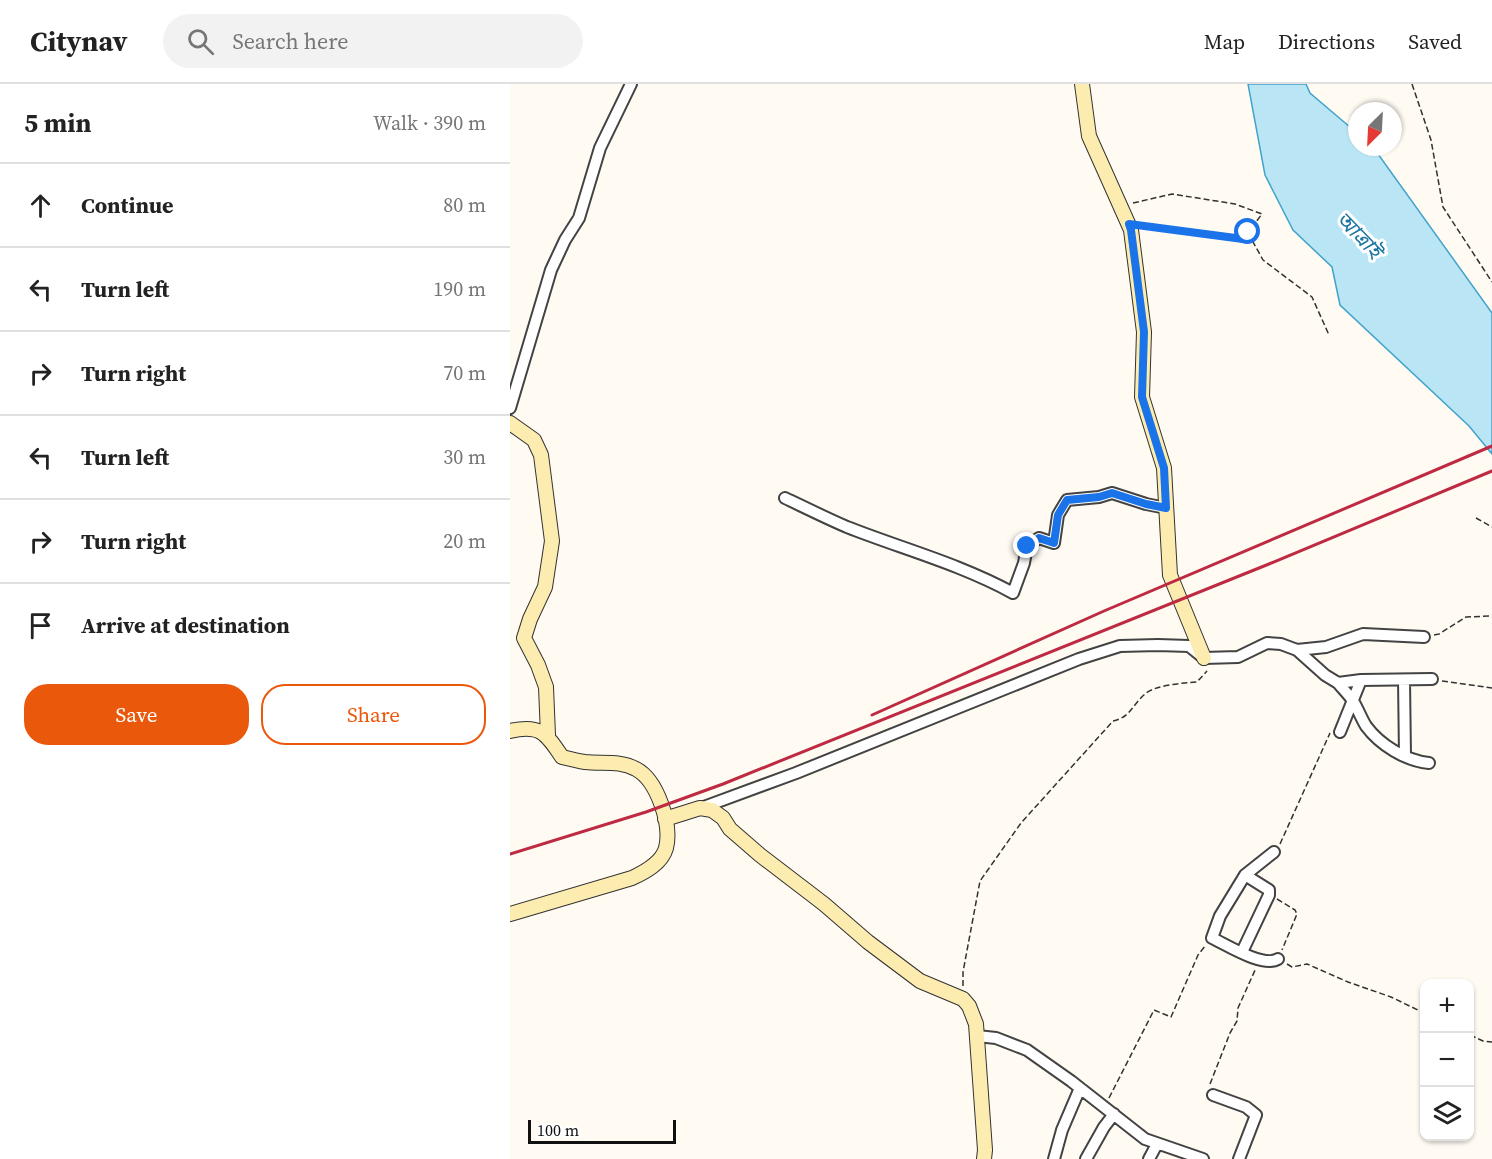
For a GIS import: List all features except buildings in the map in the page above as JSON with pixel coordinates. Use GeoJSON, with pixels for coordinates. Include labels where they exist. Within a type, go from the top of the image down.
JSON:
{"type":"FeatureCollection","features":[{"type":"Feature","properties":{"kind":"street"},"geometry":{"type":"LineString","coordinates":[[510,915],[632,878],[648,871],[666,849],[662,806],[649,778],[635,768],[617,763],[584,762],[562,757],[548,735],[546,687],[524,638],[545,586],[552,541],[542,455],[534,440],[510,423],[510,408],[551,270],[565,240],[579,219],[600,148],[631,84]]}},
{"type":"Feature","properties":{"kind":"street"},"geometry":{"type":"LineString","coordinates":[[1082,84],[1089,136],[1131,230],[1144,332],[1142,397],[1164,468],[1170,575],[1204,658]]}},
{"type":"Feature","properties":{"kind":"street"},"geometry":{"type":"LineString","coordinates":[[785,498],[845,526],[942,560],[1013,593],[1027,546],[1039,538],[1054,543],[1058,515],[1067,500],[1099,497],[1112,493],[1166,508]]}},
{"type":"Feature","properties":{"kind":"street"},"geometry":{"type":"LineString","coordinates":[[1297,650],[1326,647],[1363,634],[1424,637]]}},
{"type":"Feature","properties":{"kind":"street"},"geometry":{"type":"LineString","coordinates":[[665,819],[796,773],[1101,651],[1120,646],[1189,646],[1204,658],[1238,657],[1267,643],[1281,644],[1297,650],[1325,675],[1338,683],[1353,700],[1366,726],[1385,744],[1416,762],[1429,763]]}},
{"type":"Feature","properties":{"kind":"street"},"geometry":{"type":"LineString","coordinates":[[1338,683],[1360,680],[1432,679]]}},
{"type":"Feature","properties":{"kind":"street"},"geometry":{"type":"LineString","coordinates":[[1340,732],[1360,680]]}},
{"type":"Feature","properties":{"kind":"street"},"geometry":{"type":"LineString","coordinates":[[1404,680],[1405,756]]}},
{"type":"Feature","properties":{"kind":"street"},"geometry":{"type":"LineString","coordinates":[[510,731],[526,727],[548,735]]}},
{"type":"Feature","properties":{"kind":"street"},"geometry":{"type":"LineString","coordinates":[[700,808],[712,810],[723,818],[730,829],[760,855],[920,981],[963,999],[969,1006],[973,1015],[976,1036],[984,1159]]}},
{"type":"Feature","properties":{"kind":"street"},"geometry":{"type":"LineString","coordinates":[[1274,852],[1245,875],[1220,916],[1212,938],[1259,960],[1272,962],[1278,959]]}},
{"type":"Feature","properties":{"kind":"street"},"geometry":{"type":"LineString","coordinates":[[1242,952],[1269,895],[1269,890],[1245,875]]}},
{"type":"Feature","properties":{"kind":"street"},"geometry":{"type":"LineString","coordinates":[[976,1036],[996,1038],[1027,1050],[1145,1139],[1203,1159]]}},
{"type":"Feature","properties":{"kind":"street"},"geometry":{"type":"LineString","coordinates":[[1054,1159],[1062,1130],[1080,1088]]}},
{"type":"Feature","properties":{"kind":"street"},"geometry":{"type":"LineString","coordinates":[[1214,1092],[1246,1107],[1256,1115],[1239,1159]]}},
{"type":"Feature","properties":{"kind":"street"},"geometry":{"type":"LineString","coordinates":[[1086,1159],[1114,1114]]}},
{"type":"Feature","properties":{"kind":"street"},"geometry":{"type":"LineString","coordinates":[[1149,1159],[1157,1144]]}},
{"type":"Feature","properties":{"kind":"path"},"geometry":{"type":"LineString","coordinates":[[1412,84],[1431,141],[1443,207],[1492,282]]}},
{"type":"Feature","properties":{"kind":"path"},"geometry":{"type":"LineString","coordinates":[[1121,206],[1172,194],[1235,204],[1262,213],[1243,239],[1129,224]]}},
{"type":"Feature","properties":{"kind":"path"},"geometry":{"type":"LineString","coordinates":[[1248,232],[1263,260],[1311,297],[1329,335]]}},
{"type":"Feature","properties":{"kind":"path"},"geometry":{"type":"LineString","coordinates":[[1476,518],[1492,527]]}},
{"type":"Feature","properties":{"kind":"path"},"geometry":{"type":"LineString","coordinates":[[1424,637],[1439,634],[1466,617],[1492,616]]}},
{"type":"Feature","properties":{"kind":"path"},"geometry":{"type":"LineString","coordinates":[[963,999],[963,972],[980,881],[1021,823],[1113,722],[1124,719],[1146,692],[1173,684],[1197,682],[1207,672],[1204,658]]}},
{"type":"Feature","properties":{"kind":"path"},"geometry":{"type":"LineString","coordinates":[[1432,679],[1492,688]]}},
{"type":"Feature","properties":{"kind":"path"},"geometry":{"type":"LineString","coordinates":[[1274,852],[1330,733],[1340,732]]}},
{"type":"Feature","properties":{"kind":"path"},"geometry":{"type":"LineString","coordinates":[[1269,895],[1295,910],[1297,914],[1278,959],[1292,967],[1307,963],[1420,1011]]}},
{"type":"Feature","properties":{"kind":"path"},"geometry":{"type":"LineString","coordinates":[[1104,1107],[1154,1010],[1171,1017],[1198,955],[1212,938]]}},
{"type":"Feature","properties":{"kind":"path"},"geometry":{"type":"LineString","coordinates":[[1214,1092],[1209,1084],[1237,1021],[1238,1008],[1259,960]]}},
{"type":"Feature","properties":{"kind":"path"},"geometry":{"type":"LineString","coordinates":[[1474,1037],[1492,1042]]}},
{"type":"Feature","properties":{"kind":"water","name":"আত্রাই"},"geometry":{"type":"Polygon","coordinates":[[[1248,84],[1306,84],[1310,93],[1348,125],[1348,156],[1379,156],[1492,313],[1492,454],[1469,426],[1340,305],[1332,267],[1293,230],[1265,175],[1248,84]]]}},
{"type":"Feature","properties":{"kind":"railway"},"geometry":{"type":"LineString","coordinates":[[872,715],[1104,611],[1492,446]]}},
{"type":"Feature","properties":{"kind":"railway"},"geometry":{"type":"LineString","coordinates":[[510,854],[646,812],[723,784],[1269,564],[1492,471]]}},
{"type":"Feature","properties":{"kind":"route"},"geometry":{"type":"LineString","coordinates":[[1027,546],[1039,538],[1054,543],[1058,515],[1067,500],[1099,497],[1112,493],[1166,508],[1164,468],[1142,397],[1144,332],[1129,224],[1243,239],[1248,232]]}}]}
